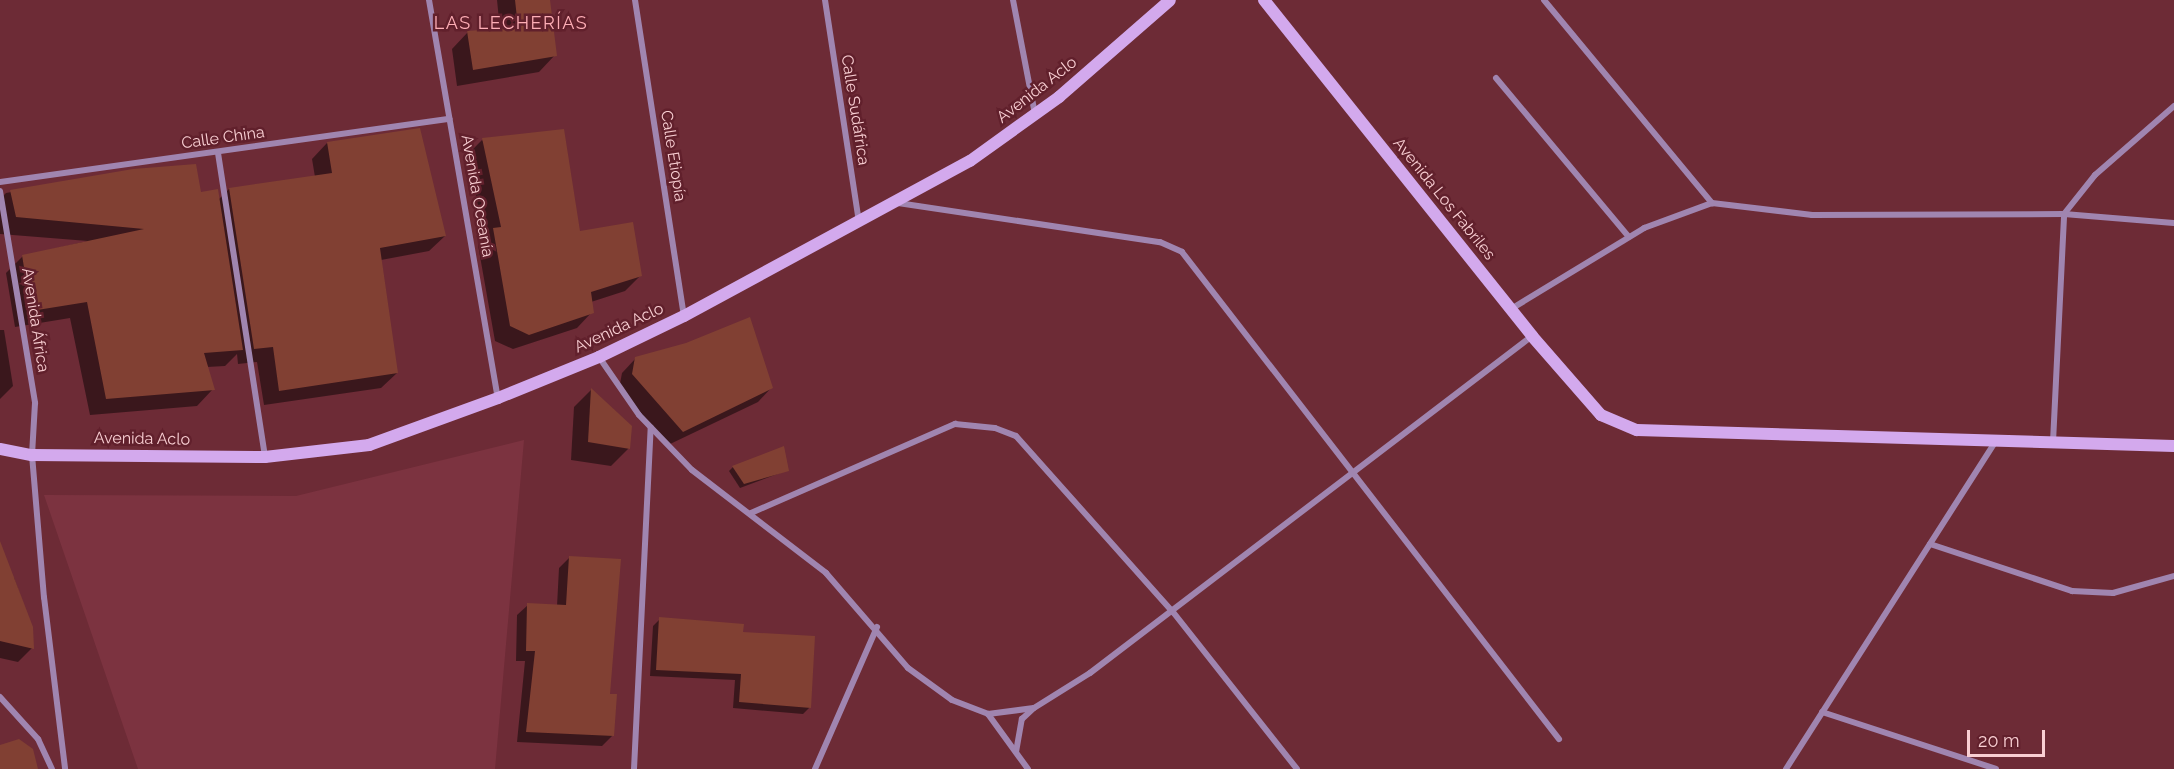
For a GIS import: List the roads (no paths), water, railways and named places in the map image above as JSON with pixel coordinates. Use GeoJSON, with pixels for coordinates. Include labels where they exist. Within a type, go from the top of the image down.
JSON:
{"type":"FeatureCollection","features":[{"type":"Feature","properties":{"kind":"street","name":"Avenida Oceanía"},"geometry":{"type":"LineString","coordinates":[[429,0],[498,398]]}},
{"type":"Feature","properties":{"kind":"street","name":"Calle Etiopía"},"geometry":{"type":"LineString","coordinates":[[634,0],[684,316]]}},
{"type":"Feature","properties":{"kind":"street","name":"Calle Sudáfrica"},"geometry":{"type":"LineString","coordinates":[[825,0],[859,224]]}},
{"type":"Feature","properties":{"kind":"street"},"geometry":{"type":"LineString","coordinates":[[1013,0],[1035,114]]}},
{"type":"Feature","properties":{"kind":"street","name":"Avenida Aclo"},"geometry":{"type":"LineString","coordinates":[[0,449],[32,454],[266,457],[369,445],[498,398],[599,357],[684,316],[859,224],[970,161],[1035,114],[1170,0]]}},
{"type":"Feature","properties":{"kind":"street","name":"Avenida Los Fabriles"},"geometry":{"type":"LineString","coordinates":[[1264,0],[1510,309],[1601,415],[1636,430],[1996,441]]}},
{"type":"Feature","properties":{"kind":"street"},"geometry":{"type":"LineString","coordinates":[[1544,0],[1712,203]]}},
{"type":"Feature","properties":{"kind":"street"},"geometry":{"type":"LineString","coordinates":[[1496,78],[1629,237]]}},
{"type":"Feature","properties":{"kind":"street"},"geometry":{"type":"LineString","coordinates":[[2053,443],[2064,214],[2095,175],[2174,106]]}},
{"type":"Feature","properties":{"kind":"street","name":"Calle China"},"geometry":{"type":"LineString","coordinates":[[0,182],[450,119]]}},
{"type":"Feature","properties":{"kind":"street"},"geometry":{"type":"LineString","coordinates":[[218,153],[266,457]]}},
{"type":"Feature","properties":{"kind":"street","name":"Avenida África"},"geometry":{"type":"LineString","coordinates":[[0,191],[35,403],[32,454],[44,597],[65,769]]}},
{"type":"Feature","properties":{"kind":"street"},"geometry":{"type":"LineString","coordinates":[[897,202],[1160,242],[1182,252],[1559,739]]}},
{"type":"Feature","properties":{"kind":"street"},"geometry":{"type":"LineString","coordinates":[[1510,309],[1629,237],[1712,203],[1812,215],[2064,214],[2174,223]]}},
{"type":"Feature","properties":{"kind":"street"},"geometry":{"type":"LineString","coordinates":[[1016,753],[1022,719],[1034,708],[1173,612],[1532,336]]}},
{"type":"Feature","properties":{"kind":"street"},"geometry":{"type":"LineString","coordinates":[[599,357],[651,427],[692,470],[751,513],[826,573],[877,627],[909,668],[952,700],[988,714],[1034,708]]}},
{"type":"Feature","properties":{"kind":"street"},"geometry":{"type":"LineString","coordinates":[[751,513],[955,424],[994,428],[1016,436],[1173,612],[1297,769]]}},
{"type":"Feature","properties":{"kind":"street"},"geometry":{"type":"LineString","coordinates":[[634,769],[651,427]]}},
{"type":"Feature","properties":{"kind":"street"},"geometry":{"type":"LineString","coordinates":[[1786,769],[1996,441],[2174,446]]}},
{"type":"Feature","properties":{"kind":"street"},"geometry":{"type":"LineString","coordinates":[[1930,544],[2072,591],[2114,593],[2174,576]]}},
{"type":"Feature","properties":{"kind":"street"},"geometry":{"type":"LineString","coordinates":[[814,769],[877,627]]}},
{"type":"Feature","properties":{"kind":"street"},"geometry":{"type":"LineString","coordinates":[[0,697],[38,739],[52,769]]}},
{"type":"Feature","properties":{"kind":"street"},"geometry":{"type":"LineString","coordinates":[[1822,712],[1996,769]]}},
{"type":"Feature","properties":{"kind":"street"},"geometry":{"type":"LineString","coordinates":[[988,714],[1028,769]]}},
{"type":"Feature","properties":{"kind":"district","name":"LAS LECHERÍAS"},"geometry":{"type":"Point","coordinates":[511,23]}}]}
